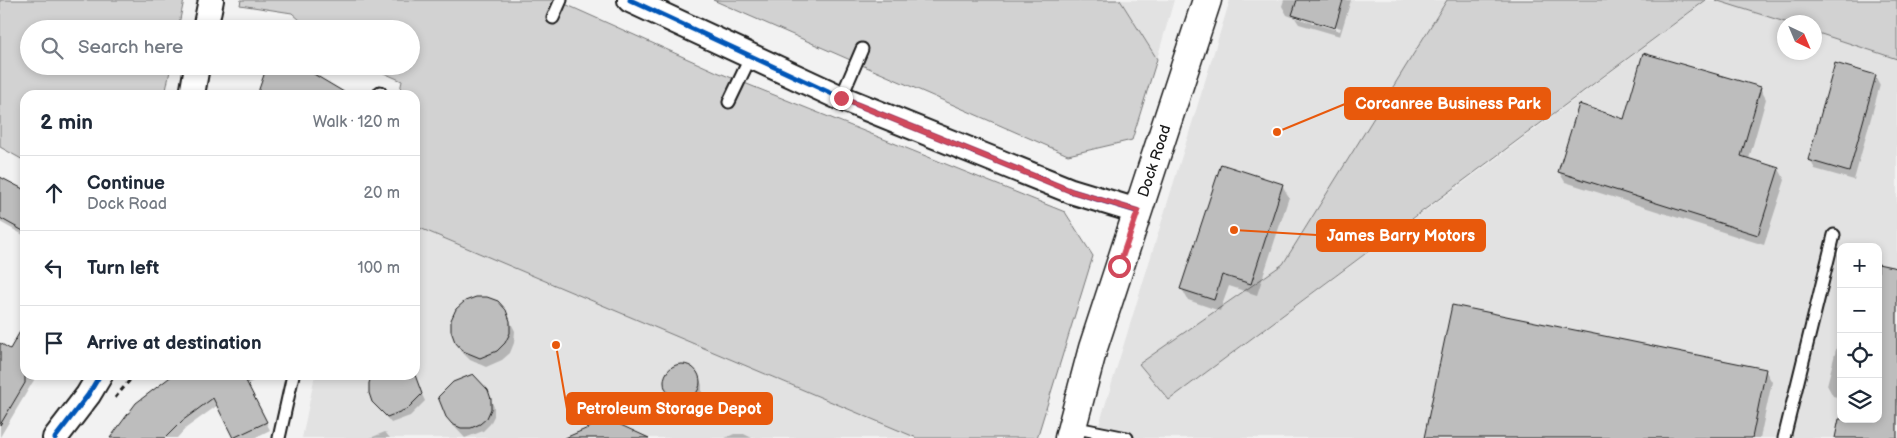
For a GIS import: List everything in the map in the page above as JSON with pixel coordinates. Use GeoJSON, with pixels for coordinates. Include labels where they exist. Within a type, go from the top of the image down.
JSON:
{"type":"FeatureCollection","features":[{"type":"Feature","properties":{"kind":"main road","name":"Dock Road"},"geometry":{"type":"LineString","coordinates":[[1071,433],[1093,348],[1207,0]]}},
{"type":"Feature","properties":{"kind":"street"},"geometry":{"type":"LineString","coordinates":[[207,20],[211,0]]}},
{"type":"Feature","properties":{"kind":"street"},"geometry":{"type":"LineString","coordinates":[[630,0],[841,98],[1071,191],[1138,211]]}},
{"type":"Feature","properties":{"kind":"street"},"geometry":{"type":"LineString","coordinates":[[193,90],[195,75]]}},
{"type":"Feature","properties":{"kind":"street"},"geometry":{"type":"LineString","coordinates":[[55,438],[88,395],[97,380]]}},
{"type":"Feature","properties":{"kind":"lane"},"geometry":{"type":"LineString","coordinates":[[553,18],[561,0]]}},
{"type":"Feature","properties":{"kind":"lane"},"geometry":{"type":"LineString","coordinates":[[841,98],[862,49]]}},
{"type":"Feature","properties":{"kind":"lane"},"geometry":{"type":"LineString","coordinates":[[729,102],[751,56]]}},
{"type":"Feature","properties":{"kind":"lane"},"geometry":{"type":"LineString","coordinates":[[1784,438],[1834,235]]}},
{"type":"Feature","properties":{"kind":"lane"},"geometry":{"type":"LineString","coordinates":[[279,438],[292,380]]}},
{"type":"Feature","properties":{"kind":"lane"},"geometry":{"type":"LineString","coordinates":[[1071,433],[1127,438]]}},
{"type":"Feature","properties":{"kind":"shaded area"},"geometry":{"type":"Polygon","coordinates":[[[0,0],[184,0],[180,20],[20,20],[20,75],[169,75],[166,90],[20,90],[20,158],[0,147],[0,0]]]}},
{"type":"Feature","properties":{"kind":"shaded area"},"geometry":{"type":"Polygon","coordinates":[[[241,0],[556,0],[717,72],[1065,212],[1093,256],[1037,438],[917,438],[420,228],[420,90],[400,90],[402,81],[388,75],[420,75],[420,20],[300,20],[292,13],[240,5],[241,0]]]}},
{"type":"Feature","properties":{"kind":"shaded area"},"geometry":{"type":"Polygon","coordinates":[[[713,0],[1120,0],[1157,59],[1132,140],[1068,155],[713,0]]]}},
{"type":"Feature","properties":{"kind":"shaded area"},"geometry":{"type":"Polygon","coordinates":[[[1120,0],[1174,0],[1157,59],[1120,0]]]}},
{"type":"Feature","properties":{"kind":"shaded area"},"geometry":{"type":"Polygon","coordinates":[[[1230,0],[1447,0],[1283,264],[1139,364],[1169,400],[1707,0],[1715,0],[1777,19],[1777,60],[1822,60],[1822,34],[1897,59],[1897,438],[1095,438],[1230,0]]]}},
{"type":"Feature","properties":{"kind":"shaded area"},"geometry":{"type":"Polygon","coordinates":[[[1447,0],[1706,0],[1169,400],[1139,364],[1283,264],[1447,0]]]}},
{"type":"Feature","properties":{"kind":"shaded area"},"geometry":{"type":"Polygon","coordinates":[[[1715,0],[1897,0],[1897,59],[1822,34],[1822,15],[1777,15],[1777,19],[1715,0]]]}},
{"type":"Feature","properties":{"kind":"shaded area"},"geometry":{"type":"Polygon","coordinates":[[[420,228],[917,438],[302,438],[314,380],[420,380],[420,228]]]}},
{"type":"Feature","properties":{"kind":"building"},"geometry":{"type":"Polygon","coordinates":[[[1297,0],[1343,0],[1335,28],[1292,15],[1297,0]]]}},
{"type":"Feature","properties":{"kind":"building"},"geometry":{"type":"Polygon","coordinates":[[[1643,53],[1761,87],[1741,156],[1779,168],[1758,235],[1558,172],[1579,104],[1624,119],[1643,53]]]}},
{"type":"Feature","properties":{"kind":"building"},"geometry":{"type":"Polygon","coordinates":[[[1835,63],[1876,75],[1849,172],[1808,160],[1835,63]]]}},
{"type":"Feature","properties":{"kind":"building"},"geometry":{"type":"Polygon","coordinates":[[[264,75],[315,75],[341,90],[259,90],[264,75]]]}},
{"type":"Feature","properties":{"kind":"building"},"geometry":{"type":"Polygon","coordinates":[[[1221,164],[1283,184],[1251,284],[1222,275],[1214,300],[1180,289],[1221,164]]]}},
{"type":"Feature","properties":{"kind":"building"},"geometry":{"type":"Polygon","coordinates":[[[0,177],[20,187],[20,229],[0,218],[0,177]]]}},
{"type":"Feature","properties":{"kind":"building"},"geometry":{"type":"Polygon","coordinates":[[[1882,265],[1897,268],[1897,438],[1835,438],[1838,423],[1882,423],[1882,265]]]}},
{"type":"Feature","properties":{"kind":"building"},"geometry":{"type":"Polygon","coordinates":[[[476,297],[487,297],[498,301],[506,310],[510,321],[510,333],[505,343],[497,351],[480,358],[463,351],[455,342],[451,331],[451,320],[456,309],[465,301],[476,297]]]}},
{"type":"Feature","properties":{"kind":"building"},"geometry":{"type":"Polygon","coordinates":[[[1452,305],[1766,369],[1752,438],[1424,438],[1452,305]]]}},
{"type":"Feature","properties":{"kind":"building"},"geometry":{"type":"Polygon","coordinates":[[[20,332],[20,380],[25,380],[25,383],[0,425],[0,343],[10,349],[20,332]]]}},
{"type":"Feature","properties":{"kind":"building"},"geometry":{"type":"Polygon","coordinates":[[[682,364],[694,370],[700,382],[694,394],[682,400],[670,394],[664,382],[670,370],[682,364]]]}},
{"type":"Feature","properties":{"kind":"building"},"geometry":{"type":"Polygon","coordinates":[[[473,374],[488,390],[491,399],[491,409],[487,418],[480,424],[471,428],[461,428],[452,424],[446,417],[438,397],[453,382],[473,374]]]}},
{"type":"Feature","properties":{"kind":"building"},"geometry":{"type":"Polygon","coordinates":[[[166,380],[246,380],[267,422],[233,438],[213,398],[182,421],[165,438],[110,438],[136,403],[166,380]]]}},
{"type":"Feature","properties":{"kind":"building"},"geometry":{"type":"Polygon","coordinates":[[[370,380],[417,380],[422,394],[407,409],[387,417],[372,402],[369,393],[370,380]]]}},
{"type":"Feature","properties":{"kind":"building"},"geometry":{"type":"Polygon","coordinates":[[[604,421],[612,421],[649,438],[565,438],[604,421]]]}},
{"type":"Feature","properties":{"kind":"cycle path"},"geometry":{"type":"LineString","coordinates":[[630,0],[841,98],[1071,191],[1137,211]]}},
{"type":"Feature","properties":{"kind":"cycle path"},"geometry":{"type":"LineString","coordinates":[[55,438],[88,395],[97,380]]}},
{"type":"Feature","properties":{"kind":"place","name":"Corcanree Business Park"},"geometry":{"type":"Point","coordinates":[1277,132]}},
{"type":"Feature","properties":{"kind":"place","name":"James Barry Motors"},"geometry":{"type":"Point","coordinates":[1234,230]}},
{"type":"Feature","properties":{"kind":"place","name":"Petroleum Storage Depot"},"geometry":{"type":"Point","coordinates":[556,345]}},
{"type":"Feature","properties":{"kind":"route"},"geometry":{"type":"LineString","coordinates":[[841,98],[1071,191],[1138,211],[1119,266]]}}]}
